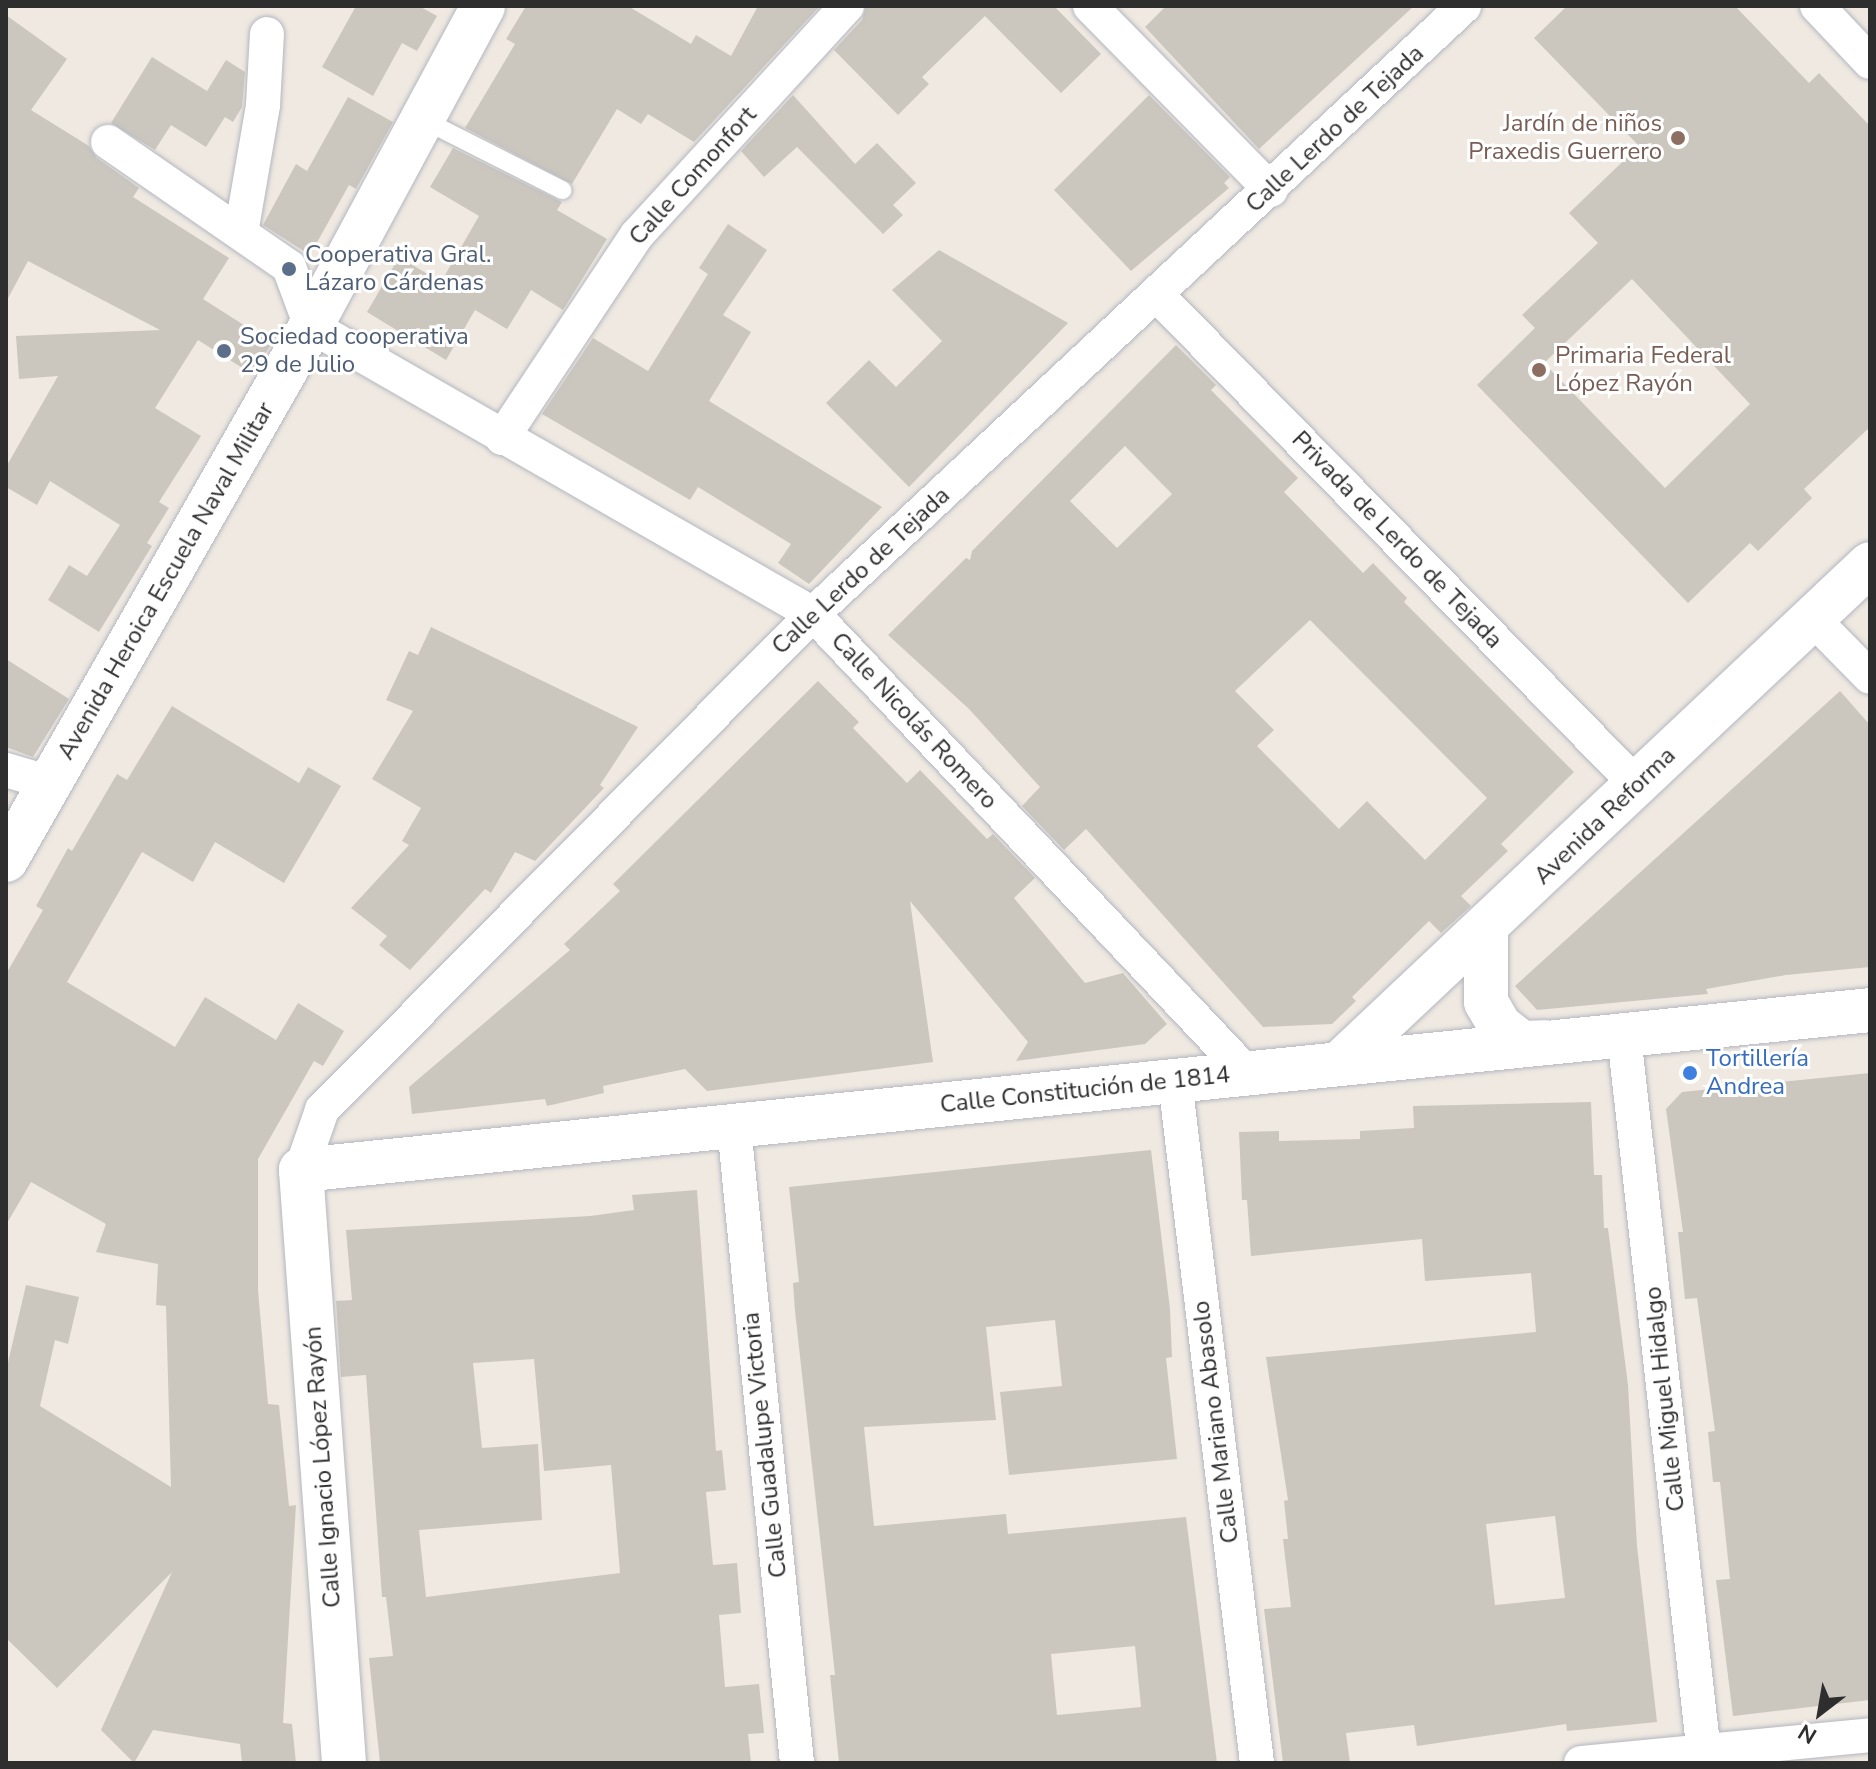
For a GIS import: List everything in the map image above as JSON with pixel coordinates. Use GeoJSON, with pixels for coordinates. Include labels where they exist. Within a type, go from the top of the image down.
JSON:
{"type":"FeatureCollection","features":[{"type":"Feature","properties":{"kind":"street","name":"Avenida Heroica Escuela Naval Militar"},"geometry":{"type":"LineString","coordinates":[[6,860],[426,121],[483,6]]}},
{"type":"Feature","properties":{"kind":"street","name":"Calle Comonfort"},"geometry":{"type":"LineString","coordinates":[[502,438],[637,235],[847,6]]}},
{"type":"Feature","properties":{"kind":"street"},"geometry":{"type":"LineString","coordinates":[[1090,6],[1271,190]]}},
{"type":"Feature","properties":{"kind":"street","name":"Calle Lerdo de Tejada"},"geometry":{"type":"LineString","coordinates":[[301,1170],[322,1110],[813,614],[1271,190],[1464,6]]}},
{"type":"Feature","properties":{"kind":"street"},"geometry":{"type":"LineString","coordinates":[[1817,6],[1870,62]]}},
{"type":"Feature","properties":{"kind":"street"},"geometry":{"type":"LineString","coordinates":[[241,233],[263,105],[267,34]]}},
{"type":"Feature","properties":{"kind":"street"},"geometry":{"type":"LineString","coordinates":[[108,142],[289,267],[311,326]]}},
{"type":"Feature","properties":{"kind":"street","name":"Privada de Lerdo de Tejada"},"geometry":{"type":"LineString","coordinates":[[1157,295],[1637,785]]}},
{"type":"Feature","properties":{"kind":"street","name":"Calle Nicolás Romero"},"geometry":{"type":"LineString","coordinates":[[311,326],[813,614],[1248,1074]]}},
{"type":"Feature","properties":{"kind":"street","name":"Avenida Reforma"},"geometry":{"type":"LineString","coordinates":[[1339,1064],[1486,929],[1870,564]]}},
{"type":"Feature","properties":{"kind":"street"},"geometry":{"type":"LineString","coordinates":[[1813,619],[1870,677]]}},
{"type":"Feature","properties":{"kind":"street"},"geometry":{"type":"LineString","coordinates":[[6,770],[50,783]]}},
{"type":"Feature","properties":{"kind":"street"},"geometry":{"type":"LineString","coordinates":[[1486,929],[1486,1002],[1500,1026],[1522,1043],[1564,1042]]}},
{"type":"Feature","properties":{"kind":"street","name":"Calle Constitución de 1814"},"geometry":{"type":"LineString","coordinates":[[301,1170],[1870,1010]]}},
{"type":"Feature","properties":{"kind":"street","name":"Calle Miguel Hidalgo"},"geometry":{"type":"LineString","coordinates":[[1624,1035],[1704,1756]]}},
{"type":"Feature","properties":{"kind":"street","name":"Calle Mariano Abasolo"},"geometry":{"type":"LineString","coordinates":[[1175,1081],[1257,1763]]}},
{"type":"Feature","properties":{"kind":"street","name":"Calle Guadalupe Victoria"},"geometry":{"type":"LineString","coordinates":[[734,1126],[797,1763]]}},
{"type":"Feature","properties":{"kind":"street","name":"Calle Ignacio López Rayón"},"geometry":{"type":"LineString","coordinates":[[301,1170],[344,1763]]}},
{"type":"Feature","properties":{"kind":"street"},"geometry":{"type":"LineString","coordinates":[[1581,1763],[1704,1756],[1870,1735]]}},
{"type":"Feature","properties":{"kind":"lane"},"geometry":{"type":"LineString","coordinates":[[426,121],[562,190]]}},
{"type":"Feature","properties":{"kind":"building"},"geometry":{"type":"Polygon","coordinates":[[[356,6],[419,6],[437,16],[417,51],[402,43],[373,96],[322,67],[356,6]]]}},
{"type":"Feature","properties":{"kind":"building"},"geometry":{"type":"Polygon","coordinates":[[[526,6],[628,6],[691,44],[696,35],[731,56],[758,6],[820,6],[694,142],[648,114],[641,124],[617,109],[572,184],[465,128],[515,44],[506,39],[526,6]]]}},
{"type":"Feature","properties":{"kind":"building"},"geometry":{"type":"Polygon","coordinates":[[[866,6],[1054,6],[1101,54],[1061,93],[985,16],[922,77],[929,84],[898,115],[834,50],[862,20],[866,6]]]}},
{"type":"Feature","properties":{"kind":"building"},"geometry":{"type":"Polygon","coordinates":[[[1166,6],[1414,6],[1259,149],[1145,27],[1166,6]]]}},
{"type":"Feature","properties":{"kind":"building"},"geometry":{"type":"Polygon","coordinates":[[[1567,6],[1735,6],[1809,83],[1819,73],[1870,126],[1870,427],[1804,489],[1812,498],[1758,551],[1750,543],[1688,603],[1477,385],[1535,328],[1522,315],[1598,243],[1569,213],[1639,146],[1534,38],[1567,6]],[[1632,279],[1544,363],[1665,488],[1750,404],[1632,279]]]}},
{"type":"Feature","properties":{"kind":"building"},"geometry":{"type":"Polygon","coordinates":[[[6,15],[67,59],[31,110],[89,146],[97,158],[139,188],[133,197],[229,258],[203,299],[272,343],[252,374],[198,340],[155,408],[201,436],[159,502],[169,508],[147,543],[152,546],[99,632],[48,600],[69,565],[87,576],[120,525],[50,481],[37,505],[6,487],[6,467],[58,376],[19,379],[16,336],[160,330],[28,261],[6,302],[6,15]]]}},
{"type":"Feature","properties":{"kind":"building"},"geometry":{"type":"Polygon","coordinates":[[[152,57],[207,91],[226,60],[245,72],[242,107],[233,122],[225,117],[206,147],[171,125],[155,150],[111,123],[152,57]]]}},
{"type":"Feature","properties":{"kind":"building"},"geometry":{"type":"Polygon","coordinates":[[[793,95],[855,164],[877,143],[916,183],[893,205],[903,215],[883,234],[797,147],[764,177],[741,151],[793,95]]]}},
{"type":"Feature","properties":{"kind":"building"},"geometry":{"type":"Polygon","coordinates":[[[1149,95],[1230,177],[1224,183],[1229,188],[1131,271],[1054,190],[1149,95]]]}},
{"type":"Feature","properties":{"kind":"building"},"geometry":{"type":"Polygon","coordinates":[[[348,97],[393,122],[356,189],[349,185],[310,255],[263,225],[296,164],[307,171],[348,97]]]}},
{"type":"Feature","properties":{"kind":"building"},"geometry":{"type":"Polygon","coordinates":[[[453,148],[562,202],[557,210],[607,239],[563,310],[531,290],[507,329],[475,310],[446,360],[367,312],[399,257],[441,282],[479,216],[430,187],[453,148]]]}},
{"type":"Feature","properties":{"kind":"building"},"geometry":{"type":"Polygon","coordinates":[[[728,224],[767,250],[723,315],[751,332],[709,401],[882,507],[809,584],[778,563],[791,544],[698,487],[690,500],[542,414],[593,338],[648,371],[708,274],[699,268],[728,224]]]}},
{"type":"Feature","properties":{"kind":"building"},"geometry":{"type":"Polygon","coordinates":[[[939,250],[1068,323],[909,487],[826,403],[869,360],[896,387],[942,341],[892,290],[939,250]]]}},
{"type":"Feature","properties":{"kind":"building"},"geometry":{"type":"Polygon","coordinates":[[[1176,345],[1216,385],[1211,390],[1298,478],[1284,492],[1363,573],[1373,563],[1407,598],[1404,602],[1574,772],[1501,844],[1508,851],[1461,896],[1471,906],[1441,933],[1429,921],[1352,997],[1356,1001],[1332,1024],[1263,1027],[1086,829],[1064,850],[1022,806],[1040,787],[969,709],[888,635],[966,558],[970,560],[972,551],[1176,345]],[[1125,446],[1070,501],[1117,548],[1172,494],[1125,446]],[[1310,620],[1235,691],[1274,730],[1257,746],[1339,829],[1367,801],[1425,860],[1487,798],[1310,620]]]}},
{"type":"Feature","properties":{"kind":"building"},"geometry":{"type":"Polygon","coordinates":[[[431,627],[638,727],[600,785],[604,788],[535,861],[515,852],[491,893],[485,889],[410,970],[379,945],[387,936],[351,908],[409,845],[402,841],[421,808],[372,779],[413,711],[386,700],[409,651],[418,655],[431,627]]]}},
{"type":"Feature","properties":{"kind":"building"},"geometry":{"type":"Polygon","coordinates":[[[6,659],[69,699],[33,757],[6,747],[6,659]]]}},
{"type":"Feature","properties":{"kind":"building"},"geometry":{"type":"Polygon","coordinates":[[[818,681],[859,722],[853,728],[907,783],[920,770],[987,839],[993,834],[1035,878],[1014,898],[1085,983],[1123,973],[1167,1024],[1145,1044],[1016,1061],[1028,1042],[910,901],[933,1062],[707,1091],[685,1069],[603,1086],[604,1093],[547,1106],[545,1099],[412,1114],[409,1087],[570,950],[564,944],[620,891],[613,884],[818,681]]]}},
{"type":"Feature","properties":{"kind":"building"},"geometry":{"type":"Polygon","coordinates":[[[1840,691],[1870,725],[1870,967],[1786,975],[1706,989],[1708,994],[1537,1010],[1515,986],[1840,691]]]}},
{"type":"Feature","properties":{"kind":"building"},"geometry":{"type":"Polygon","coordinates":[[[172,706],[299,783],[308,767],[341,786],[284,883],[215,842],[193,882],[142,852],[67,982],[175,1047],[205,997],[276,1040],[298,1003],[344,1031],[323,1066],[314,1061],[258,1159],[258,1290],[268,1404],[279,1405],[289,1506],[296,1505],[283,1723],[292,1724],[296,1763],[242,1763],[240,1744],[153,1730],[134,1763],[101,1730],[172,1572],[57,1688],[6,1638],[6,1371],[26,1285],[79,1297],[68,1344],[55,1340],[40,1406],[171,1487],[166,1306],[156,1305],[158,1264],[96,1252],[106,1224],[31,1182],[6,1225],[6,974],[43,910],[36,906],[68,848],[72,851],[117,774],[127,780],[172,706]]]}},
{"type":"Feature","properties":{"kind":"building"},"geometry":{"type":"Polygon","coordinates":[[[1870,1073],[1870,1700],[1733,1716],[1716,1580],[1730,1579],[1720,1482],[1713,1482],[1708,1432],[1715,1431],[1697,1298],[1685,1299],[1678,1232],[1683,1232],[1666,1109],[1682,1092],[1870,1073]]]}},
{"type":"Feature","properties":{"kind":"building"},"geometry":{"type":"Polygon","coordinates":[[[1591,1102],[1594,1175],[1602,1175],[1604,1228],[1608,1228],[1628,1385],[1637,1546],[1657,1722],[1567,1731],[1566,1724],[1417,1746],[1414,1725],[1346,1733],[1350,1763],[1283,1763],[1264,1609],[1291,1607],[1283,1539],[1288,1539],[1284,1501],[1288,1500],[1266,1357],[1536,1332],[1531,1273],[1425,1281],[1422,1239],[1251,1256],[1247,1200],[1242,1200],[1239,1132],[1279,1131],[1279,1141],[1360,1139],[1360,1131],[1414,1128],[1413,1106],[1591,1102]],[[1555,1516],[1486,1524],[1495,1605],[1565,1598],[1555,1516]]]}},
{"type":"Feature","properties":{"kind":"building"},"geometry":{"type":"Polygon","coordinates":[[[1151,1150],[1170,1309],[1172,1357],[1166,1358],[1177,1459],[1009,1475],[1000,1392],[1062,1386],[1055,1320],[986,1327],[996,1420],[864,1427],[874,1526],[1006,1514],[1008,1534],[1186,1517],[1217,1763],[839,1763],[830,1675],[835,1675],[795,1311],[793,1283],[799,1282],[789,1187],[1151,1150]],[[1135,1646],[1051,1654],[1057,1715],[1141,1707],[1135,1646]]]}},
{"type":"Feature","properties":{"kind":"building"},"geometry":{"type":"Polygon","coordinates":[[[697,1190],[716,1451],[722,1450],[726,1490],[706,1492],[713,1565],[737,1563],[741,1613],[719,1615],[725,1687],[759,1684],[764,1733],[748,1734],[751,1763],[380,1763],[369,1658],[393,1656],[386,1597],[382,1597],[366,1375],[341,1377],[336,1301],[352,1300],[346,1230],[590,1216],[634,1210],[632,1195],[697,1190]],[[534,1359],[473,1363],[482,1448],[538,1444],[542,1520],[419,1530],[426,1597],[620,1573],[611,1465],[544,1471],[534,1359]]]}},
{"type":"Feature","properties":{"kind":"place","name":"Jardín de niños Praxedis Guerrero"},"geometry":{"type":"Point","coordinates":[1678,138]}},
{"type":"Feature","properties":{"kind":"place","name":"Cooperativa Gral. Lázaro Cárdenas"},"geometry":{"type":"Point","coordinates":[289,269]}},
{"type":"Feature","properties":{"kind":"place","name":"Sociedad cooperativa 29 de Julio"},"geometry":{"type":"Point","coordinates":[224,351]}},
{"type":"Feature","properties":{"kind":"place","name":"Primaria Federal López Rayón"},"geometry":{"type":"Point","coordinates":[1539,370]}},
{"type":"Feature","properties":{"kind":"place","name":"Tortillería Andrea"},"geometry":{"type":"Point","coordinates":[1690,1073]}}]}
